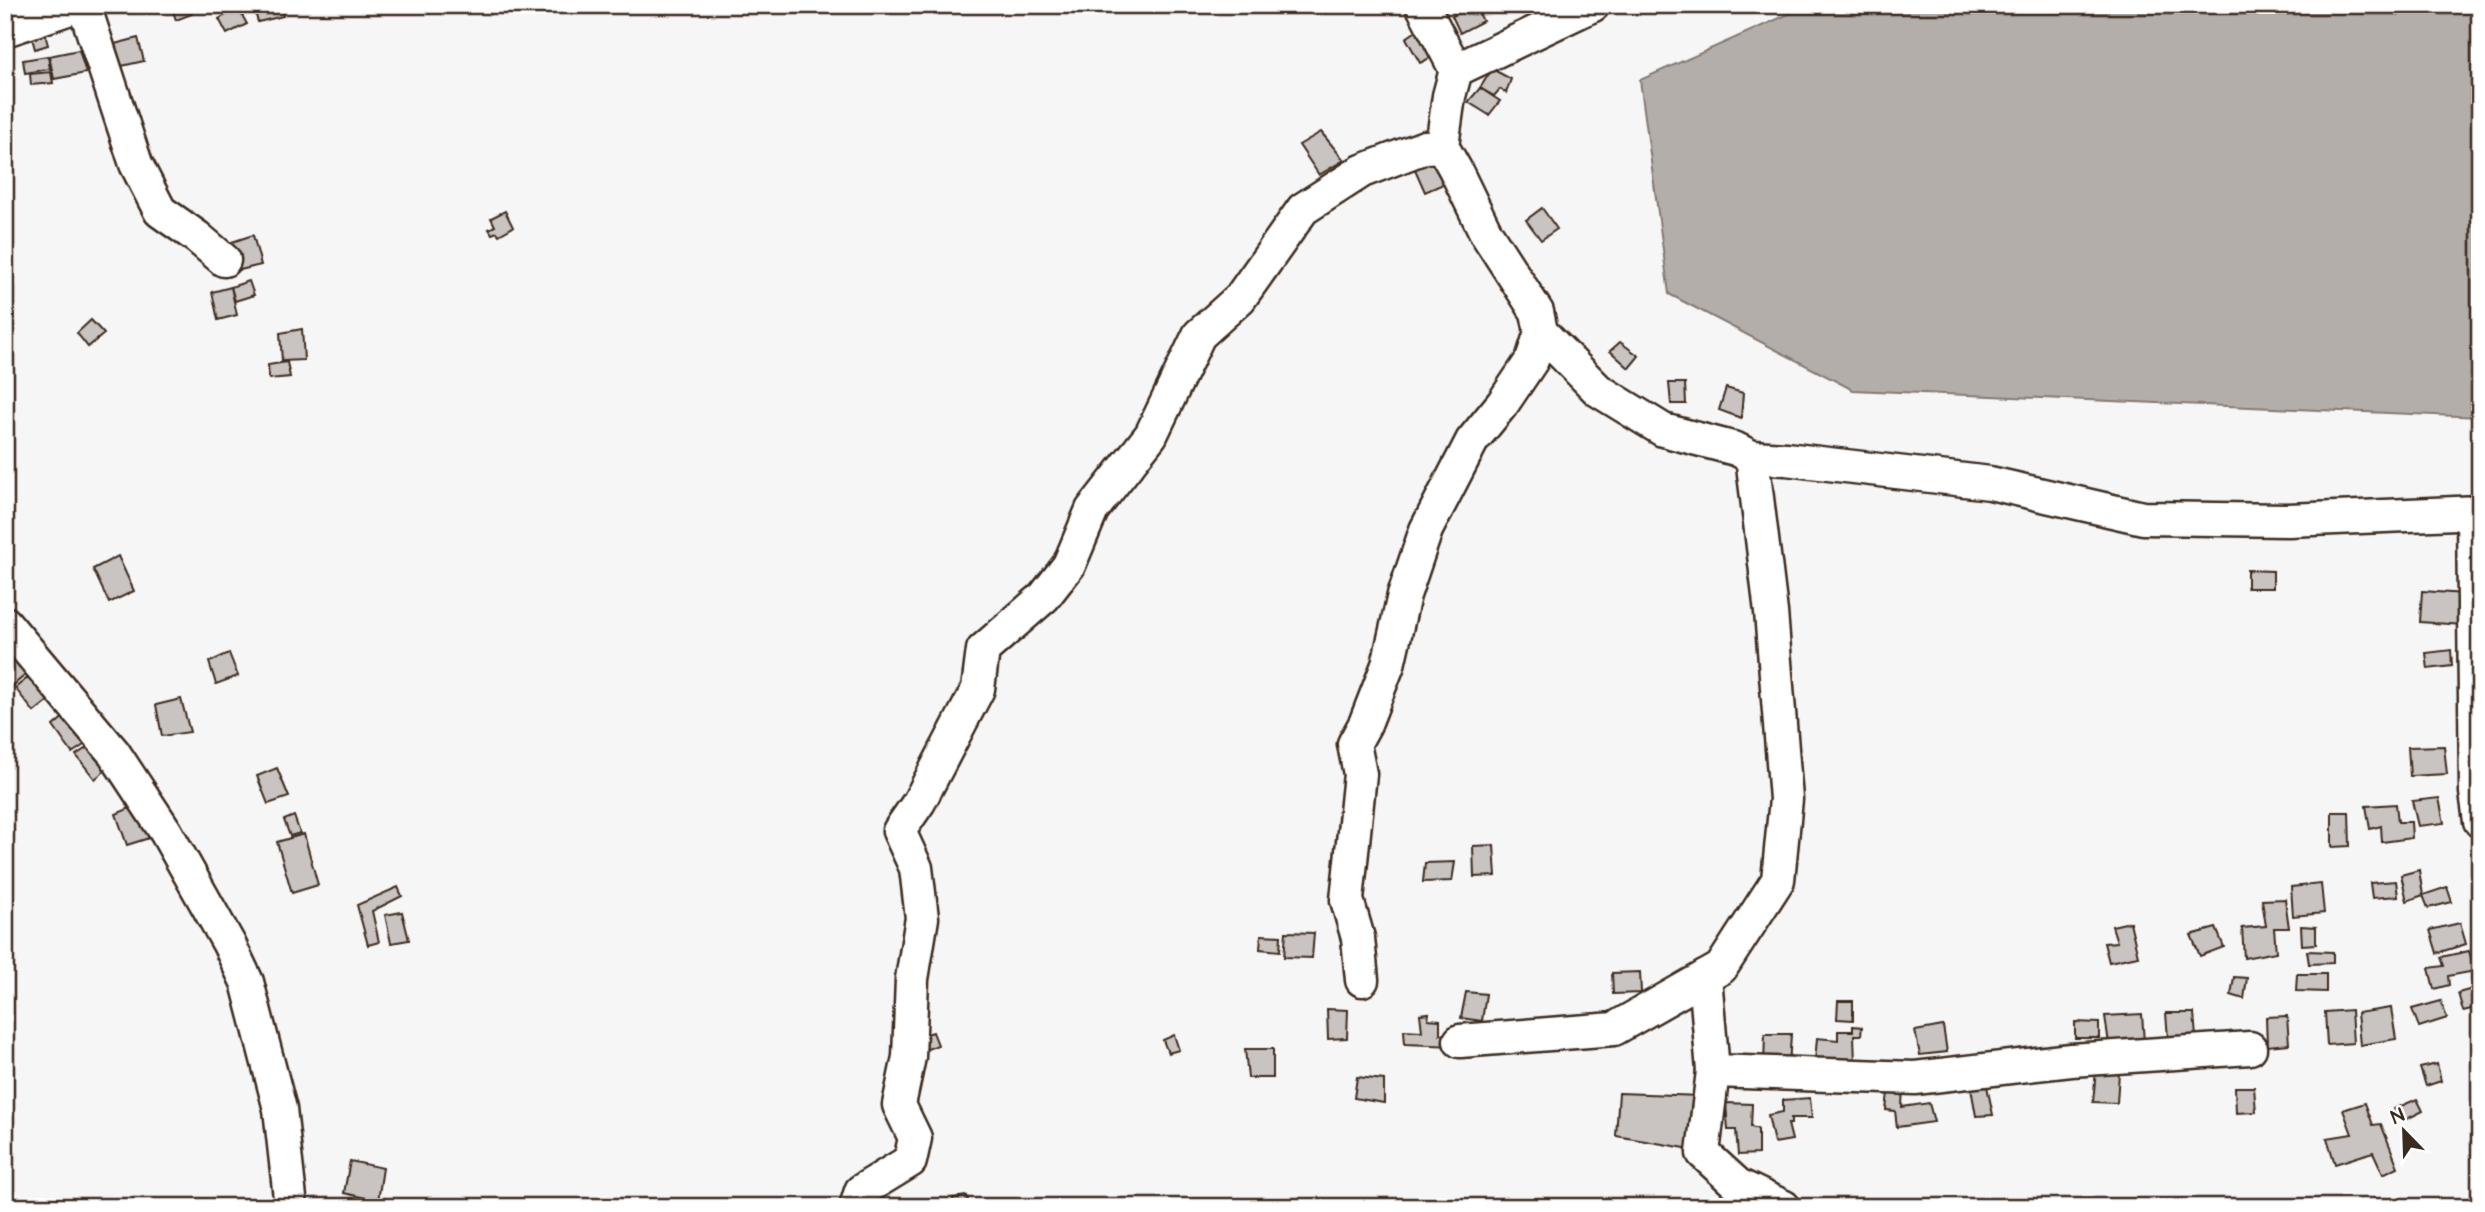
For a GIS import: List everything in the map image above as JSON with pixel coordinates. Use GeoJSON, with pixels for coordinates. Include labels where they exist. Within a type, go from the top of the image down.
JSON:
{"type":"FeatureCollection","features":[{"type":"Feature","properties":{"kind":"street"},"geometry":{"type":"LineString","coordinates":[[5,30],[82,5],[136,164],[160,211],[224,260]]}},
{"type":"Feature","properties":{"kind":"street"},"geometry":{"type":"LineString","coordinates":[[1362,980],[1358,938],[1347,900],[1360,774],[1354,744],[1365,724],[1388,665],[1404,595],[1426,530],[1472,442],[1532,360],[1541,332],[1537,312],[1486,233],[1441,146],[1455,70],[1422,5]]}},
{"type":"Feature","properties":{"kind":"street"},"geometry":{"type":"LineString","coordinates":[[1455,70],[1593,5]]}},
{"type":"Feature","properties":{"kind":"street"},"geometry":{"type":"LineString","coordinates":[[856,1207],[861,1191],[910,1161],[915,1138],[899,1105],[908,1057],[912,979],[922,918],[916,868],[898,831],[919,802],[978,689],[983,650],[1044,597],[1069,565],[1092,510],[1151,435],[1199,335],[1240,298],[1303,209],[1362,171],[1425,147],[1441,146]]}},
{"type":"Feature","properties":{"kind":"street"},"geometry":{"type":"LineString","coordinates":[[1541,332],[1598,390],[1663,430],[1736,449],[1752,457],[1990,483],[2143,518],[2288,520],[2476,512],[2476,792],[2480,821]]}},
{"type":"Feature","properties":{"kind":"street"},"geometry":{"type":"LineString","coordinates":[[1460,1041],[1614,1029],[1721,968],[1778,880],[1786,799],[1770,612],[1752,457]]}},
{"type":"Feature","properties":{"kind":"street"},"geometry":{"type":"LineString","coordinates":[[5,624],[114,753],[166,832],[229,944],[247,982],[280,1109],[291,1207]]}},
{"type":"Feature","properties":{"kind":"street"},"geometry":{"type":"LineString","coordinates":[[1705,977],[1713,1071],[1703,1153],[1738,1185],[1784,1207]]}},
{"type":"Feature","properties":{"kind":"street"},"geometry":{"type":"LineString","coordinates":[[1713,1071],[1915,1078],[2071,1060],[2250,1048]]}},
{"type":"Feature","properties":{"kind":"shaded area"},"geometry":{"type":"Polygon","coordinates":[[[1809,5],[2480,5],[2480,417],[1853,390],[1669,294],[1640,80],[1809,5]]]}},
{"type":"Feature","properties":{"kind":"building"},"geometry":{"type":"Polygon","coordinates":[[[171,5],[189,5],[192,14],[176,20],[171,5]]]}},
{"type":"Feature","properties":{"kind":"building"},"geometry":{"type":"Polygon","coordinates":[[[265,5],[280,5],[283,16],[258,22],[254,9],[265,5]]]}},
{"type":"Feature","properties":{"kind":"building"},"geometry":{"type":"Polygon","coordinates":[[[1475,5],[1483,21],[1460,33],[1452,16],[1475,5]]]}},
{"type":"Feature","properties":{"kind":"building"},"geometry":{"type":"Polygon","coordinates":[[[238,8],[247,24],[227,34],[219,19],[238,8]]]}},
{"type":"Feature","properties":{"kind":"building"},"geometry":{"type":"Polygon","coordinates":[[[43,27],[48,45],[35,49],[30,31],[43,27]]]}},
{"type":"Feature","properties":{"kind":"building"},"geometry":{"type":"Polygon","coordinates":[[[1421,28],[1438,54],[1420,63],[1406,38],[1421,28]]]}},
{"type":"Feature","properties":{"kind":"building"},"geometry":{"type":"Polygon","coordinates":[[[138,38],[144,61],[113,68],[107,46],[138,38]]]}},
{"type":"Feature","properties":{"kind":"building"},"geometry":{"type":"Polygon","coordinates":[[[79,50],[86,73],[54,79],[49,56],[79,50]]]}},
{"type":"Feature","properties":{"kind":"building"},"geometry":{"type":"Polygon","coordinates":[[[48,56],[50,69],[25,73],[23,60],[48,56]]]}},
{"type":"Feature","properties":{"kind":"building"},"geometry":{"type":"Polygon","coordinates":[[[1492,69],[1511,79],[1506,93],[1500,89],[1494,96],[1480,88],[1492,69]]]}},
{"type":"Feature","properties":{"kind":"building"},"geometry":{"type":"Polygon","coordinates":[[[12,71],[13,100],[5,101],[5,72],[12,71]]]}},
{"type":"Feature","properties":{"kind":"building"},"geometry":{"type":"Polygon","coordinates":[[[51,72],[53,83],[31,85],[30,74],[51,72]]]}},
{"type":"Feature","properties":{"kind":"building"},"geometry":{"type":"Polygon","coordinates":[[[1480,88],[1500,101],[1489,115],[1468,102],[1480,88]]]}},
{"type":"Feature","properties":{"kind":"building"},"geometry":{"type":"Polygon","coordinates":[[[1321,132],[1344,160],[1319,175],[1299,145],[1321,132]]]}},
{"type":"Feature","properties":{"kind":"building"},"geometry":{"type":"Polygon","coordinates":[[[1437,157],[1448,182],[1425,192],[1414,167],[1437,157]]]}},
{"type":"Feature","properties":{"kind":"building"},"geometry":{"type":"Polygon","coordinates":[[[1542,208],[1557,229],[1541,240],[1526,220],[1542,208]]]}},
{"type":"Feature","properties":{"kind":"building"},"geometry":{"type":"Polygon","coordinates":[[[505,211],[513,227],[499,235],[497,232],[492,234],[489,229],[495,226],[491,218],[505,211]]]}},
{"type":"Feature","properties":{"kind":"building"},"geometry":{"type":"Polygon","coordinates":[[[253,235],[261,265],[240,270],[232,242],[253,235]]]}},
{"type":"Feature","properties":{"kind":"building"},"geometry":{"type":"Polygon","coordinates":[[[249,281],[254,295],[235,301],[231,287],[249,281]]]}},
{"type":"Feature","properties":{"kind":"building"},"geometry":{"type":"Polygon","coordinates":[[[231,287],[237,315],[218,320],[212,292],[231,287]]]}},
{"type":"Feature","properties":{"kind":"building"},"geometry":{"type":"Polygon","coordinates":[[[91,320],[104,334],[88,347],[77,333],[91,320]]]}},
{"type":"Feature","properties":{"kind":"building"},"geometry":{"type":"Polygon","coordinates":[[[302,329],[304,360],[282,361],[280,333],[302,329]]]}},
{"type":"Feature","properties":{"kind":"building"},"geometry":{"type":"Polygon","coordinates":[[[1620,342],[1639,356],[1629,368],[1610,351],[1620,342]]]}},
{"type":"Feature","properties":{"kind":"building"},"geometry":{"type":"Polygon","coordinates":[[[287,362],[290,377],[269,379],[268,365],[287,362]]]}},
{"type":"Feature","properties":{"kind":"building"},"geometry":{"type":"Polygon","coordinates":[[[1669,383],[1685,383],[1686,404],[1671,404],[1669,383]]]}},
{"type":"Feature","properties":{"kind":"building"},"geometry":{"type":"Polygon","coordinates":[[[1726,388],[1743,393],[1741,418],[1719,410],[1726,388]]]}},
{"type":"Feature","properties":{"kind":"building"},"geometry":{"type":"Polygon","coordinates":[[[118,556],[134,591],[109,603],[93,569],[118,556]]]}},
{"type":"Feature","properties":{"kind":"building"},"geometry":{"type":"Polygon","coordinates":[[[2247,570],[2273,571],[2273,588],[2247,588],[2247,570]]]}},
{"type":"Feature","properties":{"kind":"building"},"geometry":{"type":"Polygon","coordinates":[[[2422,591],[2465,594],[2463,625],[2420,622],[2422,591]]]}},
{"type":"Feature","properties":{"kind":"building"},"geometry":{"type":"Polygon","coordinates":[[[13,647],[31,670],[9,689],[5,684],[5,654],[13,647]]]}},
{"type":"Feature","properties":{"kind":"building"},"geometry":{"type":"Polygon","coordinates":[[[2451,650],[2452,666],[2428,669],[2426,653],[2451,650]]]}},
{"type":"Feature","properties":{"kind":"building"},"geometry":{"type":"Polygon","coordinates":[[[229,653],[238,676],[216,684],[209,662],[229,653]]]}},
{"type":"Feature","properties":{"kind":"building"},"geometry":{"type":"Polygon","coordinates":[[[34,673],[53,697],[34,712],[15,688],[34,673]]]}},
{"type":"Feature","properties":{"kind":"building"},"geometry":{"type":"Polygon","coordinates":[[[181,699],[190,732],[162,736],[156,705],[181,699]]]}},
{"type":"Feature","properties":{"kind":"building"},"geometry":{"type":"Polygon","coordinates":[[[72,710],[93,739],[72,753],[53,726],[72,710]]]}},
{"type":"Feature","properties":{"kind":"building"},"geometry":{"type":"Polygon","coordinates":[[[91,745],[108,768],[95,779],[76,755],[91,745]]]}},
{"type":"Feature","properties":{"kind":"building"},"geometry":{"type":"Polygon","coordinates":[[[2444,746],[2447,774],[2410,776],[2408,747],[2444,746]]]}},
{"type":"Feature","properties":{"kind":"building"},"geometry":{"type":"Polygon","coordinates":[[[277,768],[289,797],[268,804],[257,776],[277,768]]]}},
{"type":"Feature","properties":{"kind":"building"},"geometry":{"type":"Polygon","coordinates":[[[2439,798],[2444,823],[2418,826],[2412,801],[2439,798]]]}},
{"type":"Feature","properties":{"kind":"building"},"geometry":{"type":"Polygon","coordinates":[[[2396,804],[2398,822],[2411,822],[2412,838],[2382,842],[2381,826],[2370,829],[2366,806],[2396,804]]]}},
{"type":"Feature","properties":{"kind":"building"},"geometry":{"type":"Polygon","coordinates":[[[137,805],[149,838],[127,845],[116,814],[137,805]]]}},
{"type":"Feature","properties":{"kind":"building"},"geometry":{"type":"Polygon","coordinates":[[[2332,812],[2349,812],[2350,846],[2332,847],[2332,812]]]}},
{"type":"Feature","properties":{"kind":"building"},"geometry":{"type":"Polygon","coordinates":[[[294,816],[300,833],[290,836],[284,820],[294,816]]]}},
{"type":"Feature","properties":{"kind":"building"},"geometry":{"type":"Polygon","coordinates":[[[304,834],[318,885],[292,893],[277,842],[304,834]]]}},
{"type":"Feature","properties":{"kind":"building"},"geometry":{"type":"Polygon","coordinates":[[[1494,845],[1496,876],[1474,877],[1473,846],[1494,845]]]}},
{"type":"Feature","properties":{"kind":"building"},"geometry":{"type":"Polygon","coordinates":[[[1455,862],[1452,881],[1423,882],[1425,863],[1455,862]]]}},
{"type":"Feature","properties":{"kind":"building"},"geometry":{"type":"Polygon","coordinates":[[[2419,870],[2423,895],[2407,901],[2401,875],[2419,870]]]}},
{"type":"Feature","properties":{"kind":"building"},"geometry":{"type":"Polygon","coordinates":[[[2396,881],[2398,896],[2372,898],[2370,883],[2396,881]]]}},
{"type":"Feature","properties":{"kind":"building"},"geometry":{"type":"Polygon","coordinates":[[[2321,884],[2324,913],[2293,916],[2291,887],[2321,884]]]}},
{"type":"Feature","properties":{"kind":"building"},"geometry":{"type":"Polygon","coordinates":[[[398,887],[402,896],[372,911],[379,942],[368,945],[357,905],[398,887]]]}},
{"type":"Feature","properties":{"kind":"building"},"geometry":{"type":"Polygon","coordinates":[[[2447,887],[2452,902],[2428,908],[2423,895],[2447,887]]]}},
{"type":"Feature","properties":{"kind":"building"},"geometry":{"type":"Polygon","coordinates":[[[2285,899],[2289,928],[2274,928],[2276,952],[2244,958],[2242,928],[2266,926],[2262,900],[2285,899]]]}},
{"type":"Feature","properties":{"kind":"building"},"geometry":{"type":"Polygon","coordinates":[[[402,912],[409,940],[391,943],[385,915],[402,912]]]}},
{"type":"Feature","properties":{"kind":"building"},"geometry":{"type":"Polygon","coordinates":[[[2130,922],[2138,956],[2109,962],[2104,943],[2117,942],[2112,926],[2130,922]]]}},
{"type":"Feature","properties":{"kind":"building"},"geometry":{"type":"Polygon","coordinates":[[[2460,923],[2466,944],[2437,953],[2430,930],[2460,923]]]}},
{"type":"Feature","properties":{"kind":"building"},"geometry":{"type":"Polygon","coordinates":[[[2301,926],[2316,927],[2316,944],[2302,945],[2301,926]]]}},
{"type":"Feature","properties":{"kind":"building"},"geometry":{"type":"Polygon","coordinates":[[[2216,928],[2224,947],[2200,956],[2191,935],[2216,928]]]}},
{"type":"Feature","properties":{"kind":"building"},"geometry":{"type":"Polygon","coordinates":[[[1286,932],[1314,933],[1312,958],[1284,957],[1286,932]]]}},
{"type":"Feature","properties":{"kind":"building"},"geometry":{"type":"Polygon","coordinates":[[[1261,935],[1281,936],[1280,951],[1260,949],[1261,935]]]}},
{"type":"Feature","properties":{"kind":"building"},"geometry":{"type":"Polygon","coordinates":[[[2307,951],[2333,952],[2333,963],[2309,964],[2307,951]]]}},
{"type":"Feature","properties":{"kind":"building"},"geometry":{"type":"Polygon","coordinates":[[[2469,951],[2475,971],[2448,976],[2449,985],[2434,989],[2429,968],[2444,966],[2441,957],[2469,951]]]}},
{"type":"Feature","properties":{"kind":"building"},"geometry":{"type":"Polygon","coordinates":[[[1640,972],[1641,993],[1613,994],[1612,973],[1640,972]]]}},
{"type":"Feature","properties":{"kind":"building"},"geometry":{"type":"Polygon","coordinates":[[[2297,974],[2326,974],[2326,992],[2296,991],[2297,974]]]}},
{"type":"Feature","properties":{"kind":"building"},"geometry":{"type":"Polygon","coordinates":[[[2234,977],[2247,978],[2244,999],[2231,995],[2234,977]]]}},
{"type":"Feature","properties":{"kind":"building"},"geometry":{"type":"Polygon","coordinates":[[[2480,987],[2480,1007],[2463,1011],[2458,993],[2480,987]]]}},
{"type":"Feature","properties":{"kind":"building"},"geometry":{"type":"Polygon","coordinates":[[[1466,992],[1486,994],[1482,1021],[1461,1018],[1466,992]]]}},
{"type":"Feature","properties":{"kind":"building"},"geometry":{"type":"Polygon","coordinates":[[[1838,1001],[1853,1001],[1853,1020],[1837,1019],[1838,1001]]]}},
{"type":"Feature","properties":{"kind":"building"},"geometry":{"type":"Polygon","coordinates":[[[2441,1001],[2447,1018],[2419,1027],[2412,1009],[2441,1001]]]}},
{"type":"Feature","properties":{"kind":"building"},"geometry":{"type":"Polygon","coordinates":[[[2391,1008],[2396,1039],[2360,1045],[2357,1013],[2391,1008]]]}},
{"type":"Feature","properties":{"kind":"building"},"geometry":{"type":"Polygon","coordinates":[[[1327,1009],[1348,1010],[1347,1038],[1328,1039],[1327,1009]]]}},
{"type":"Feature","properties":{"kind":"building"},"geometry":{"type":"Polygon","coordinates":[[[2351,1010],[2353,1043],[2327,1045],[2325,1012],[2351,1010]]]}},
{"type":"Feature","properties":{"kind":"building"},"geometry":{"type":"Polygon","coordinates":[[[1429,1013],[1428,1019],[1440,1020],[1440,1034],[1456,1035],[1455,1046],[1405,1044],[1404,1030],[1422,1031],[1420,1014],[1429,1013]]]}},
{"type":"Feature","properties":{"kind":"building"},"geometry":{"type":"Polygon","coordinates":[[[2166,1013],[2194,1013],[2196,1037],[2168,1038],[2166,1013]]]}},
{"type":"Feature","properties":{"kind":"building"},"geometry":{"type":"Polygon","coordinates":[[[2142,1014],[2144,1042],[2109,1044],[2105,1016],[2142,1014]]]}},
{"type":"Feature","properties":{"kind":"building"},"geometry":{"type":"Polygon","coordinates":[[[2287,1016],[2289,1044],[2267,1046],[2266,1017],[2287,1016]]]}},
{"type":"Feature","properties":{"kind":"building"},"geometry":{"type":"Polygon","coordinates":[[[2075,1022],[2099,1023],[2099,1038],[2075,1038],[2075,1022]]]}},
{"type":"Feature","properties":{"kind":"building"},"geometry":{"type":"Polygon","coordinates":[[[1853,1026],[1862,1027],[1861,1035],[1854,1035],[1855,1064],[1815,1061],[1817,1038],[1838,1040],[1838,1031],[1853,1031],[1853,1026]]]}},
{"type":"Feature","properties":{"kind":"building"},"geometry":{"type":"Polygon","coordinates":[[[1943,1026],[1947,1052],[1920,1055],[1915,1031],[1943,1026]]]}},
{"type":"Feature","properties":{"kind":"building"},"geometry":{"type":"Polygon","coordinates":[[[933,1032],[938,1045],[925,1050],[921,1036],[933,1032]]]}},
{"type":"Feature","properties":{"kind":"building"},"geometry":{"type":"Polygon","coordinates":[[[1765,1034],[1791,1034],[1789,1066],[1764,1066],[1765,1034]]]}},
{"type":"Feature","properties":{"kind":"building"},"geometry":{"type":"Polygon","coordinates":[[[1174,1035],[1179,1050],[1168,1053],[1163,1040],[1174,1035]]]}},
{"type":"Feature","properties":{"kind":"building"},"geometry":{"type":"Polygon","coordinates":[[[1245,1049],[1273,1049],[1273,1078],[1248,1078],[1245,1049]]]}},
{"type":"Feature","properties":{"kind":"building"},"geometry":{"type":"Polygon","coordinates":[[[2437,1064],[2441,1081],[2426,1086],[2420,1068],[2437,1064]]]}},
{"type":"Feature","properties":{"kind":"building"},"geometry":{"type":"Polygon","coordinates":[[[2096,1070],[2119,1072],[2117,1103],[2093,1102],[2096,1070]]]}},
{"type":"Feature","properties":{"kind":"building"},"geometry":{"type":"Polygon","coordinates":[[[1357,1077],[1384,1080],[1384,1103],[1354,1098],[1357,1077]]]}},
{"type":"Feature","properties":{"kind":"building"},"geometry":{"type":"Polygon","coordinates":[[[1889,1084],[1903,1087],[1902,1107],[1929,1103],[1934,1122],[1897,1127],[1895,1111],[1886,1110],[1889,1084]]]}},
{"type":"Feature","properties":{"kind":"building"},"geometry":{"type":"Polygon","coordinates":[[[1987,1086],[1993,1115],[1976,1116],[1971,1088],[1987,1086]]]}},
{"type":"Feature","properties":{"kind":"building"},"geometry":{"type":"Polygon","coordinates":[[[2235,1087],[2254,1087],[2256,1112],[2236,1113],[2235,1087]]]}},
{"type":"Feature","properties":{"kind":"building"},"geometry":{"type":"Polygon","coordinates":[[[1619,1093],[1701,1096],[1697,1150],[1616,1136],[1619,1093]]]}},
{"type":"Feature","properties":{"kind":"building"},"geometry":{"type":"Polygon","coordinates":[[[1810,1098],[1812,1118],[1791,1118],[1791,1124],[1788,1124],[1792,1140],[1774,1143],[1768,1115],[1783,1112],[1783,1100],[1810,1098]]]}},
{"type":"Feature","properties":{"kind":"building"},"geometry":{"type":"Polygon","coordinates":[[[2417,1099],[2423,1111],[2401,1122],[2394,1109],[2417,1099]]]}},
{"type":"Feature","properties":{"kind":"building"},"geometry":{"type":"Polygon","coordinates":[[[1726,1103],[1752,1104],[1751,1127],[1758,1129],[1758,1154],[1738,1155],[1736,1130],[1728,1130],[1726,1103]]]}},
{"type":"Feature","properties":{"kind":"building"},"geometry":{"type":"Polygon","coordinates":[[[2365,1103],[2373,1125],[2381,1124],[2398,1167],[2383,1174],[2373,1152],[2335,1164],[2327,1138],[2352,1134],[2343,1110],[2365,1103]]]}},
{"type":"Feature","properties":{"kind":"building"},"geometry":{"type":"Polygon","coordinates":[[[350,1161],[383,1168],[378,1201],[344,1193],[350,1161]]]}},
{"type":"Feature","properties":{"kind":"building"},"geometry":{"type":"Polygon","coordinates":[[[967,1196],[969,1207],[953,1207],[953,1198],[967,1196]]]}}]}
